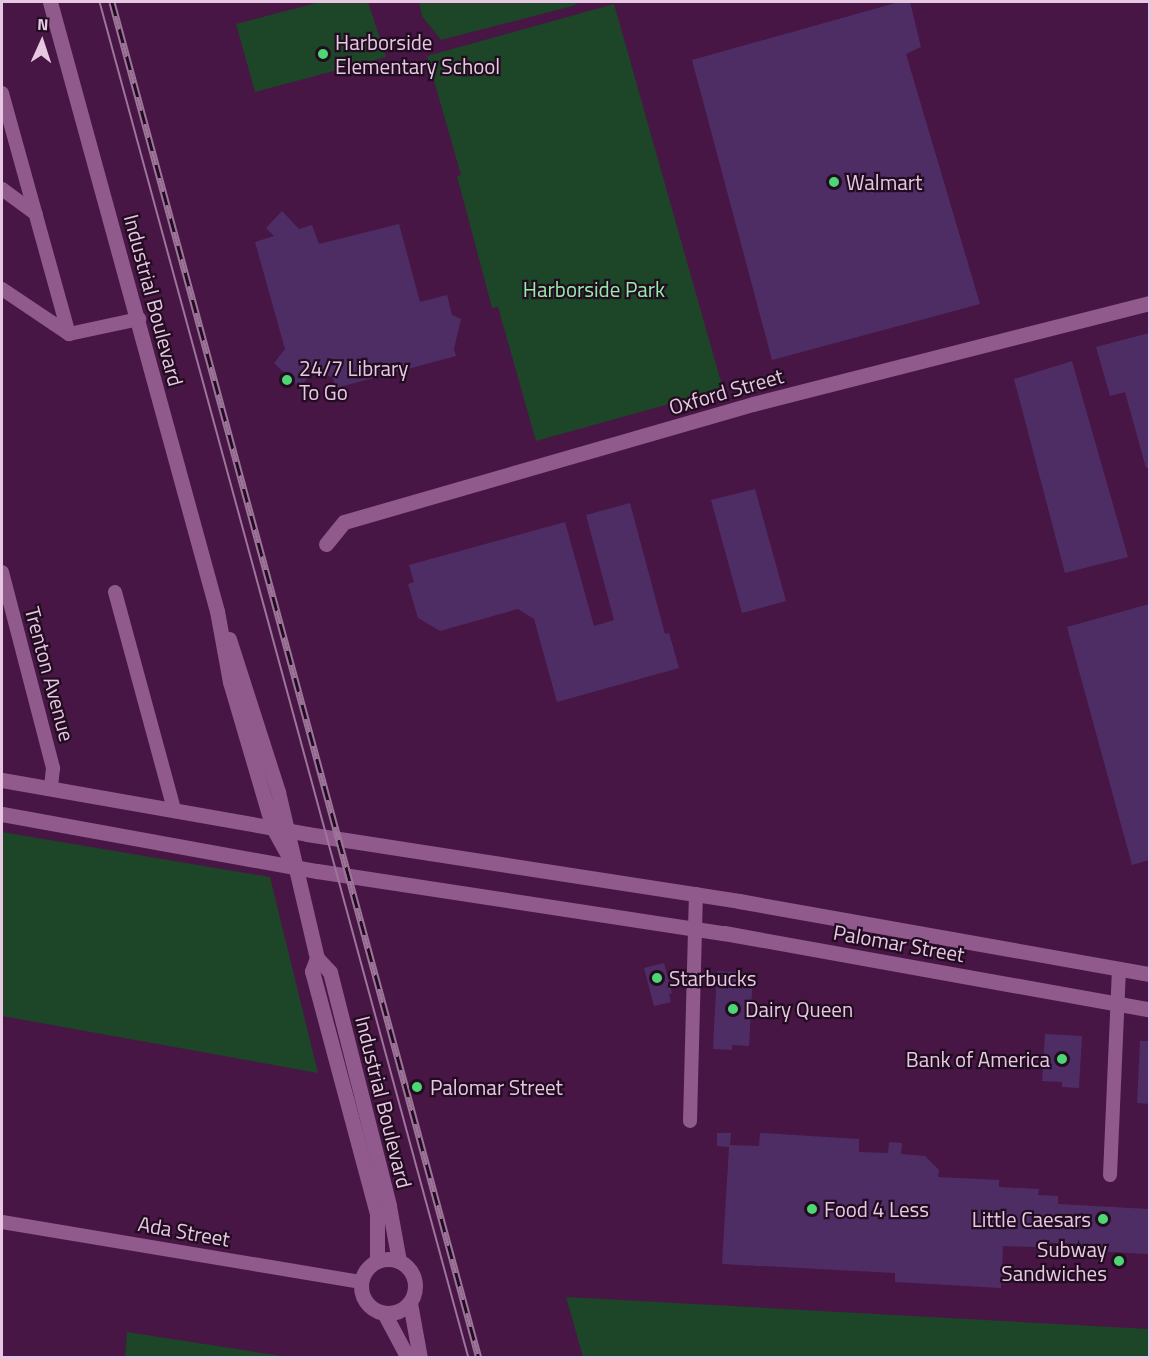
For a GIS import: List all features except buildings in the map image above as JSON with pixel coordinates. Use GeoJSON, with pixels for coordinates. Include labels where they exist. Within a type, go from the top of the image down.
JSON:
{"type":"FeatureCollection","features":[{"type":"Feature","properties":{"kind":"main road","name":"Industrial Boulevard"},"geometry":{"type":"LineString","coordinates":[[50,2],[218,611],[230,682],[294,866],[317,958],[330,972],[389,1206],[399,1261],[411,1272],[414,1280],[414,1296],[410,1303],[420,1358]]}},
{"type":"Feature","properties":{"kind":"main road","name":"Oxford Street"},"geometry":{"type":"LineString","coordinates":[[326,544],[344,522],[753,404],[1149,303]]}},
{"type":"Feature","properties":{"kind":"main road","name":"Palomar Street"},"geometry":{"type":"LineString","coordinates":[[2,780],[281,830],[696,894],[1149,974]]}},
{"type":"Feature","properties":{"kind":"main road","name":"Palomar Street"},"geometry":{"type":"LineString","coordinates":[[2,814],[294,866],[696,928],[1149,1010]]}},
{"type":"Feature","properties":{"kind":"main road","name":"Industrial Boulevard"},"geometry":{"type":"LineString","coordinates":[[317,958],[312,971],[377,1213],[376,1261]]}},
{"type":"Feature","properties":{"kind":"main road"},"geometry":{"type":"LineString","coordinates":[[399,1261],[384,1259],[369,1266],[360,1282],[363,1299],[369,1306],[384,1313],[394,1313],[410,1303]]}},
{"type":"Feature","properties":{"kind":"main road"},"geometry":{"type":"LineString","coordinates":[[384,1313],[408,1358]]}},
{"type":"Feature","properties":{"kind":"street"},"geometry":{"type":"LineString","coordinates":[[2,93],[69,334]]}},
{"type":"Feature","properties":{"kind":"street"},"geometry":{"type":"LineString","coordinates":[[2,189],[36,214]]}},
{"type":"Feature","properties":{"kind":"street"},"geometry":{"type":"LineString","coordinates":[[2,289],[69,334],[139,319]]}},
{"type":"Feature","properties":{"kind":"street","name":"Trenton Avenue"},"geometry":{"type":"LineString","coordinates":[[2,572],[52,768],[51,788]]}},
{"type":"Feature","properties":{"kind":"street"},"geometry":{"type":"LineString","coordinates":[[115,592],[174,809]]}},
{"type":"Feature","properties":{"kind":"street"},"geometry":{"type":"LineString","coordinates":[[690,1120],[696,894]]}},
{"type":"Feature","properties":{"kind":"street"},"geometry":{"type":"LineString","coordinates":[[1110,1175],[1119,969]]}},
{"type":"Feature","properties":{"kind":"street","name":"Ada Street"},"geometry":{"type":"LineString","coordinates":[[2,1222],[360,1282]]}},
{"type":"Feature","properties":{"kind":"green space"},"geometry":{"type":"Polygon","coordinates":[[[320,2],[368,2],[386,57],[255,92],[236,24],[320,2]]]}},
{"type":"Feature","properties":{"kind":"green space"},"geometry":{"type":"Polygon","coordinates":[[[419,2],[575,2],[576,5],[441,40],[422,16],[419,2]]]}},
{"type":"Feature","properties":{"kind":"green space","name":"Harborside Park"},"geometry":{"type":"Polygon","coordinates":[[[614,4],[723,389],[536,441],[498,307],[492,308],[457,176],[461,175],[427,56],[614,4]]]}},
{"type":"Feature","properties":{"kind":"green space"},"geometry":{"type":"Polygon","coordinates":[[[2,832],[270,877],[318,1073],[2,1016],[2,832]]]}},
{"type":"Feature","properties":{"kind":"green space"},"geometry":{"type":"Polygon","coordinates":[[[566,1297],[1149,1329],[1149,1357],[583,1357],[566,1297]]]}},
{"type":"Feature","properties":{"kind":"green space"},"geometry":{"type":"Polygon","coordinates":[[[127,1332],[288,1357],[125,1357],[127,1332]]]}},
{"type":"Feature","properties":{"kind":"tram line"},"geometry":{"type":"LineString","coordinates":[[100,2],[469,1358]]}},
{"type":"Feature","properties":{"kind":"railway"},"geometry":{"type":"LineString","coordinates":[[112,2],[479,1358]]}},
{"type":"Feature","properties":{"kind":"place","name":"Harborside Elementary School"},"geometry":{"type":"Point","coordinates":[323,54]}},
{"type":"Feature","properties":{"kind":"place","name":"Walmart"},"geometry":{"type":"Point","coordinates":[834,182]}},
{"type":"Feature","properties":{"kind":"place","name":"24/7 Library To Go"},"geometry":{"type":"Point","coordinates":[287,380]}},
{"type":"Feature","properties":{"kind":"place","name":"Starbucks"},"geometry":{"type":"Point","coordinates":[657,978]}},
{"type":"Feature","properties":{"kind":"place","name":"Dairy Queen"},"geometry":{"type":"Point","coordinates":[733,1009]}},
{"type":"Feature","properties":{"kind":"place","name":"Bank of America"},"geometry":{"type":"Point","coordinates":[1062,1059]}},
{"type":"Feature","properties":{"kind":"place","name":"Palomar Street"},"geometry":{"type":"Point","coordinates":[417,1087]}},
{"type":"Feature","properties":{"kind":"place","name":"Food 4 Less"},"geometry":{"type":"Point","coordinates":[812,1209]}},
{"type":"Feature","properties":{"kind":"place","name":"Little Caesars"},"geometry":{"type":"Point","coordinates":[1103,1219]}},
{"type":"Feature","properties":{"kind":"place","name":"Subway Sandwiches"},"geometry":{"type":"Point","coordinates":[1119,1261]}}]}
